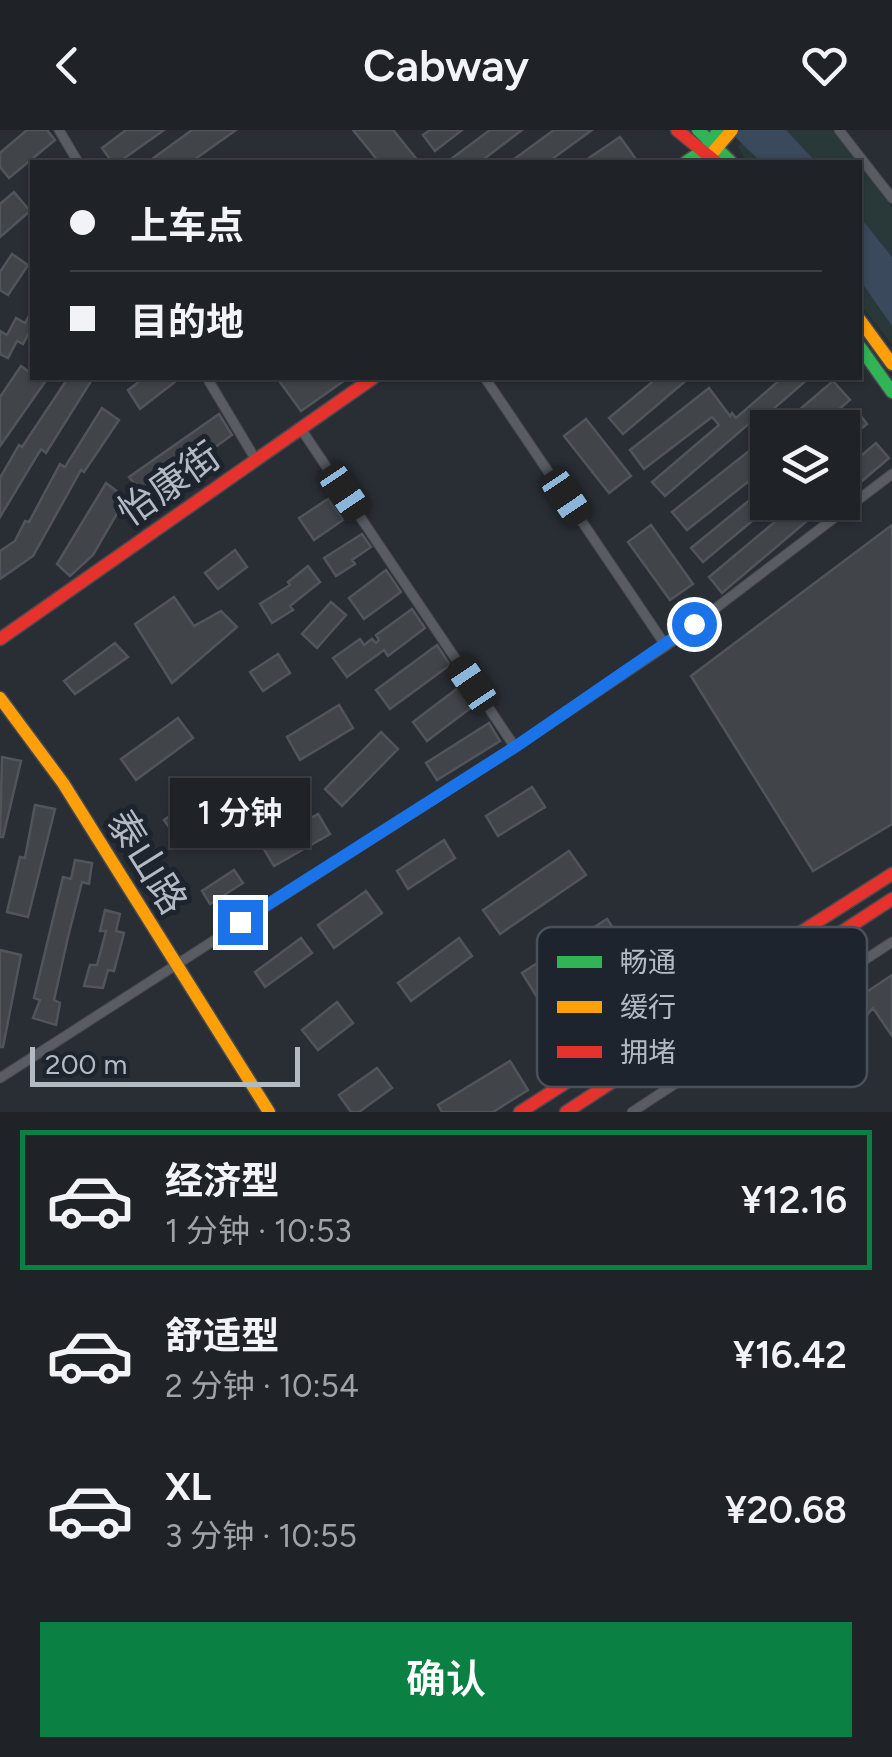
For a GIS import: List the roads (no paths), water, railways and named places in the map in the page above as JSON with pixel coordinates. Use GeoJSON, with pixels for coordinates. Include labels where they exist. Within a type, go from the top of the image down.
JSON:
{"type":"FeatureCollection","features":[{"type":"Feature","properties":{"kind":"main road"},"geometry":{"type":"LineString","coordinates":[[678,130],[715,141]]}},
{"type":"Feature","properties":{"kind":"main road"},"geometry":{"type":"LineString","coordinates":[[689,160],[715,141]]}},
{"type":"Feature","properties":{"kind":"main road"},"geometry":{"type":"LineString","coordinates":[[862,323],[892,364]]}},
{"type":"Feature","properties":{"kind":"main road"},"geometry":{"type":"LineString","coordinates":[[862,350],[892,392]]}},
{"type":"Feature","properties":{"kind":"main road","name":"怡康街"},"geometry":{"type":"LineString","coordinates":[[0,639],[370,380]]}},
{"type":"Feature","properties":{"kind":"main road","name":"泰山路"},"geometry":{"type":"LineString","coordinates":[[0,698],[63,784],[269,1112]]}},
{"type":"Feature","properties":{"kind":"main road"},"geometry":{"type":"LineString","coordinates":[[809,927],[892,874]]}},
{"type":"Feature","properties":{"kind":"main road"},"geometry":{"type":"LineString","coordinates":[[849,927],[892,899]]}},
{"type":"Feature","properties":{"kind":"main road"},"geometry":{"type":"LineString","coordinates":[[520,1112],[559,1087]]}},
{"type":"Feature","properties":{"kind":"main road"},"geometry":{"type":"LineString","coordinates":[[566,1112],[604,1087]]}},
{"type":"Feature","properties":{"kind":"street"},"geometry":{"type":"LineString","coordinates":[[59,130],[77,160]]}},
{"type":"Feature","properties":{"kind":"street"},"geometry":{"type":"LineString","coordinates":[[838,130],[862,160]]}},
{"type":"Feature","properties":{"kind":"street"},"geometry":{"type":"LineString","coordinates":[[862,160],[892,198]]}},
{"type":"Feature","properties":{"kind":"street"},"geometry":{"type":"LineString","coordinates":[[207,380],[256,460]]}},
{"type":"Feature","properties":{"kind":"street"},"geometry":{"type":"LineString","coordinates":[[487,380],[666,646]]}},
{"type":"Feature","properties":{"kind":"street"},"geometry":{"type":"LineString","coordinates":[[300,428],[515,747]]}},
{"type":"Feature","properties":{"kind":"street"},"geometry":{"type":"LineString","coordinates":[[0,1078],[666,646],[892,474]]}},
{"type":"Feature","properties":{"kind":"street"},"geometry":{"type":"LineString","coordinates":[[867,958],[892,942]]}},
{"type":"Feature","properties":{"kind":"street"},"geometry":{"type":"LineString","coordinates":[[632,1112],[670,1087]]}},
{"type":"Feature","properties":{"kind":"water"},"geometry":{"type":"Polygon","coordinates":[[[728,130],[786,130],[814,160],[759,160],[728,130]]]}},
{"type":"Feature","properties":{"kind":"water"},"geometry":{"type":"Polygon","coordinates":[[[862,220],[892,257],[892,326],[862,283],[862,220]]]}}]}
